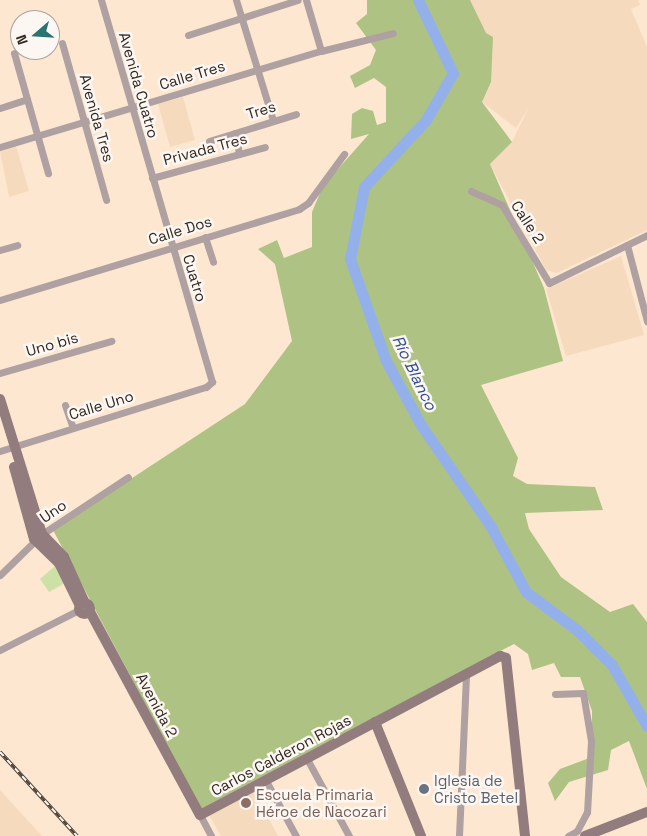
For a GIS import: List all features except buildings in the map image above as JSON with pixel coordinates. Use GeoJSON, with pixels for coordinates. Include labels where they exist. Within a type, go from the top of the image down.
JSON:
{"type":"FeatureCollection","features":[{"type":"Feature","properties":{"kind":"street","name":"Avenida Cuatro"},"geometry":{"type":"LineString","coordinates":[[101,0],[152,178]]}},
{"type":"Feature","properties":{"kind":"street"},"geometry":{"type":"LineString","coordinates":[[236,0],[273,120]]}},
{"type":"Feature","properties":{"kind":"street"},"geometry":{"type":"LineString","coordinates":[[188,35],[298,0]]}},
{"type":"Feature","properties":{"kind":"street"},"geometry":{"type":"LineString","coordinates":[[306,0],[321,50]]}},
{"type":"Feature","properties":{"kind":"street","name":"Calle Tres"},"geometry":{"type":"LineString","coordinates":[[0,147],[321,50],[393,34]]}},
{"type":"Feature","properties":{"kind":"street","name":"Avenida Tres"},"geometry":{"type":"LineString","coordinates":[[62,43],[106,200]]}},
{"type":"Feature","properties":{"kind":"street"},"geometry":{"type":"LineString","coordinates":[[16,60],[48,173]]}},
{"type":"Feature","properties":{"kind":"street"},"geometry":{"type":"LineString","coordinates":[[0,108],[27,99]]}},
{"type":"Feature","properties":{"kind":"street","name":"Tres"},"geometry":{"type":"LineString","coordinates":[[209,141],[296,114]]}},
{"type":"Feature","properties":{"kind":"street"},"geometry":{"type":"LineString","coordinates":[[234,133],[239,154]]}},
{"type":"Feature","properties":{"kind":"street","name":"Privada Tres"},"geometry":{"type":"LineString","coordinates":[[152,178],[265,147]]}},
{"type":"Feature","properties":{"kind":"street","name":"Calle Dos"},"geometry":{"type":"LineString","coordinates":[[0,300],[304,206],[344,154]]}},
{"type":"Feature","properties":{"kind":"street","name":"Cuatro"},"geometry":{"type":"LineString","coordinates":[[152,178],[210,385]]}},
{"type":"Feature","properties":{"kind":"street","name":"Calle 2"},"geometry":{"type":"LineString","coordinates":[[471,191],[502,205],[549,283],[627,244]]}},
{"type":"Feature","properties":{"kind":"street"},"geometry":{"type":"LineString","coordinates":[[647,236],[627,244],[647,321]]}},
{"type":"Feature","properties":{"kind":"street"},"geometry":{"type":"LineString","coordinates":[[205,237],[213,262]]}},
{"type":"Feature","properties":{"kind":"street"},"geometry":{"type":"LineString","coordinates":[[0,250],[17,245]]}},
{"type":"Feature","properties":{"kind":"street","name":"Uno bis"},"geometry":{"type":"LineString","coordinates":[[0,373],[111,341]]}},
{"type":"Feature","properties":{"kind":"street"},"geometry":{"type":"LineString","coordinates":[[100,344],[103,353]]}},
{"type":"Feature","properties":{"kind":"street","name":"Calle Uno"},"geometry":{"type":"LineString","coordinates":[[8,448],[210,385]]}},
{"type":"Feature","properties":{"kind":"street"},"geometry":{"type":"LineString","coordinates":[[0,399],[8,448]]}},
{"type":"Feature","properties":{"kind":"street"},"geometry":{"type":"LineString","coordinates":[[64,405],[73,428]]}},
{"type":"Feature","properties":{"kind":"street"},"geometry":{"type":"LineString","coordinates":[[0,418],[8,448],[40,536]]}},
{"type":"Feature","properties":{"kind":"street","name":"Uno"},"geometry":{"type":"LineString","coordinates":[[0,575],[40,536],[128,477]]}},
{"type":"Feature","properties":{"kind":"street","name":"Avenida 2"},"geometry":{"type":"LineString","coordinates":[[40,536],[64,557],[83,607],[200,815]]}},
{"type":"Feature","properties":{"kind":"street"},"geometry":{"type":"LineString","coordinates":[[0,650],[83,607]]}},
{"type":"Feature","properties":{"kind":"street","name":"Carlos Calderon Rojas"},"geometry":{"type":"LineString","coordinates":[[200,815],[500,656],[506,658],[525,836]]}},
{"type":"Feature","properties":{"kind":"street"},"geometry":{"type":"LineString","coordinates":[[459,836],[466,675]]}},
{"type":"Feature","properties":{"kind":"street"},"geometry":{"type":"LineString","coordinates":[[555,694],[583,693],[590,741],[588,804],[582,824],[568,836]]}},
{"type":"Feature","properties":{"kind":"street"},"geometry":{"type":"LineString","coordinates":[[376,722],[422,836]]}},
{"type":"Feature","properties":{"kind":"street"},"geometry":{"type":"LineString","coordinates":[[308,759],[349,836]]}},
{"type":"Feature","properties":{"kind":"street"},"geometry":{"type":"LineString","coordinates":[[266,781],[296,836]]}},
{"type":"Feature","properties":{"kind":"street"},"geometry":{"type":"LineString","coordinates":[[591,835],[647,812]]}},
{"type":"Feature","properties":{"kind":"street"},"geometry":{"type":"LineString","coordinates":[[200,815],[211,836]]}},
{"type":"Feature","properties":{"kind":"shaded area"},"geometry":{"type":"Polygon","coordinates":[[[438,0],[638,0],[640,5],[631,9],[647,47],[647,230],[557,273],[546,270],[490,164],[512,142],[529,107],[516,128],[482,102],[491,82],[486,33],[468,2],[438,0]]]}},
{"type":"Feature","properties":{"kind":"shaded area"},"geometry":{"type":"Polygon","coordinates":[[[183,97],[195,140],[170,147],[158,104],[183,97]]]}},
{"type":"Feature","properties":{"kind":"shaded area"},"geometry":{"type":"Polygon","coordinates":[[[16,146],[29,191],[9,197],[0,151],[16,146]]]}},
{"type":"Feature","properties":{"kind":"shaded area"},"geometry":{"type":"Polygon","coordinates":[[[621,256],[644,335],[566,356],[546,289],[621,256]]]}},
{"type":"Feature","properties":{"kind":"shaded area"},"geometry":{"type":"Polygon","coordinates":[[[0,790],[42,836],[0,836],[0,790]]]}},
{"type":"Feature","properties":{"kind":"shaded area","name":"Escuela Primaria Héroe de Nacozari"},"geometry":{"type":"Polygon","coordinates":[[[254,791],[278,836],[221,836],[209,815],[254,791]]]}},
{"type":"Feature","properties":{"kind":"green space"},"geometry":{"type":"Polygon","coordinates":[[[367,0],[470,0],[486,33],[493,37],[491,82],[482,102],[512,142],[490,164],[544,288],[563,361],[481,385],[518,458],[513,476],[527,484],[595,487],[603,510],[525,513],[529,529],[561,577],[610,612],[633,604],[647,622],[647,789],[629,741],[611,750],[608,770],[569,782],[555,801],[548,783],[560,769],[592,757],[592,711],[580,677],[561,677],[554,663],[532,670],[528,654],[514,644],[201,809],[53,530],[245,404],[292,341],[275,264],[258,249],[277,240],[284,258],[312,247],[312,212],[323,186],[369,134],[351,139],[352,114],[362,108],[373,111],[377,125],[386,122],[386,87],[374,78],[355,88],[350,76],[370,65],[376,50],[356,23],[367,14],[367,0]]]}},
{"type":"Feature","properties":{"kind":"green space"},"geometry":{"type":"Polygon","coordinates":[[[55,566],[65,583],[49,592],[40,579],[55,566]]]}},
{"type":"Feature","properties":{"kind":"waterway","name":"Río Blanco"},"geometry":{"type":"LineString","coordinates":[[418,0],[453,73],[426,120],[364,187],[350,259],[386,361],[421,425],[491,527],[526,592],[577,630],[612,665],[647,726]]}},
{"type":"Feature","properties":{"kind":"railway"},"geometry":{"type":"LineString","coordinates":[[0,752],[77,836]]}},
{"type":"Feature","properties":{"kind":"place","name":"Iglesia de Cristo Betel"},"geometry":{"type":"Point","coordinates":[424,789]}},
{"type":"Feature","properties":{"kind":"place","name":"Escuela Primaria Héroe de Nacozari"},"geometry":{"type":"Point","coordinates":[246,803]}}]}
